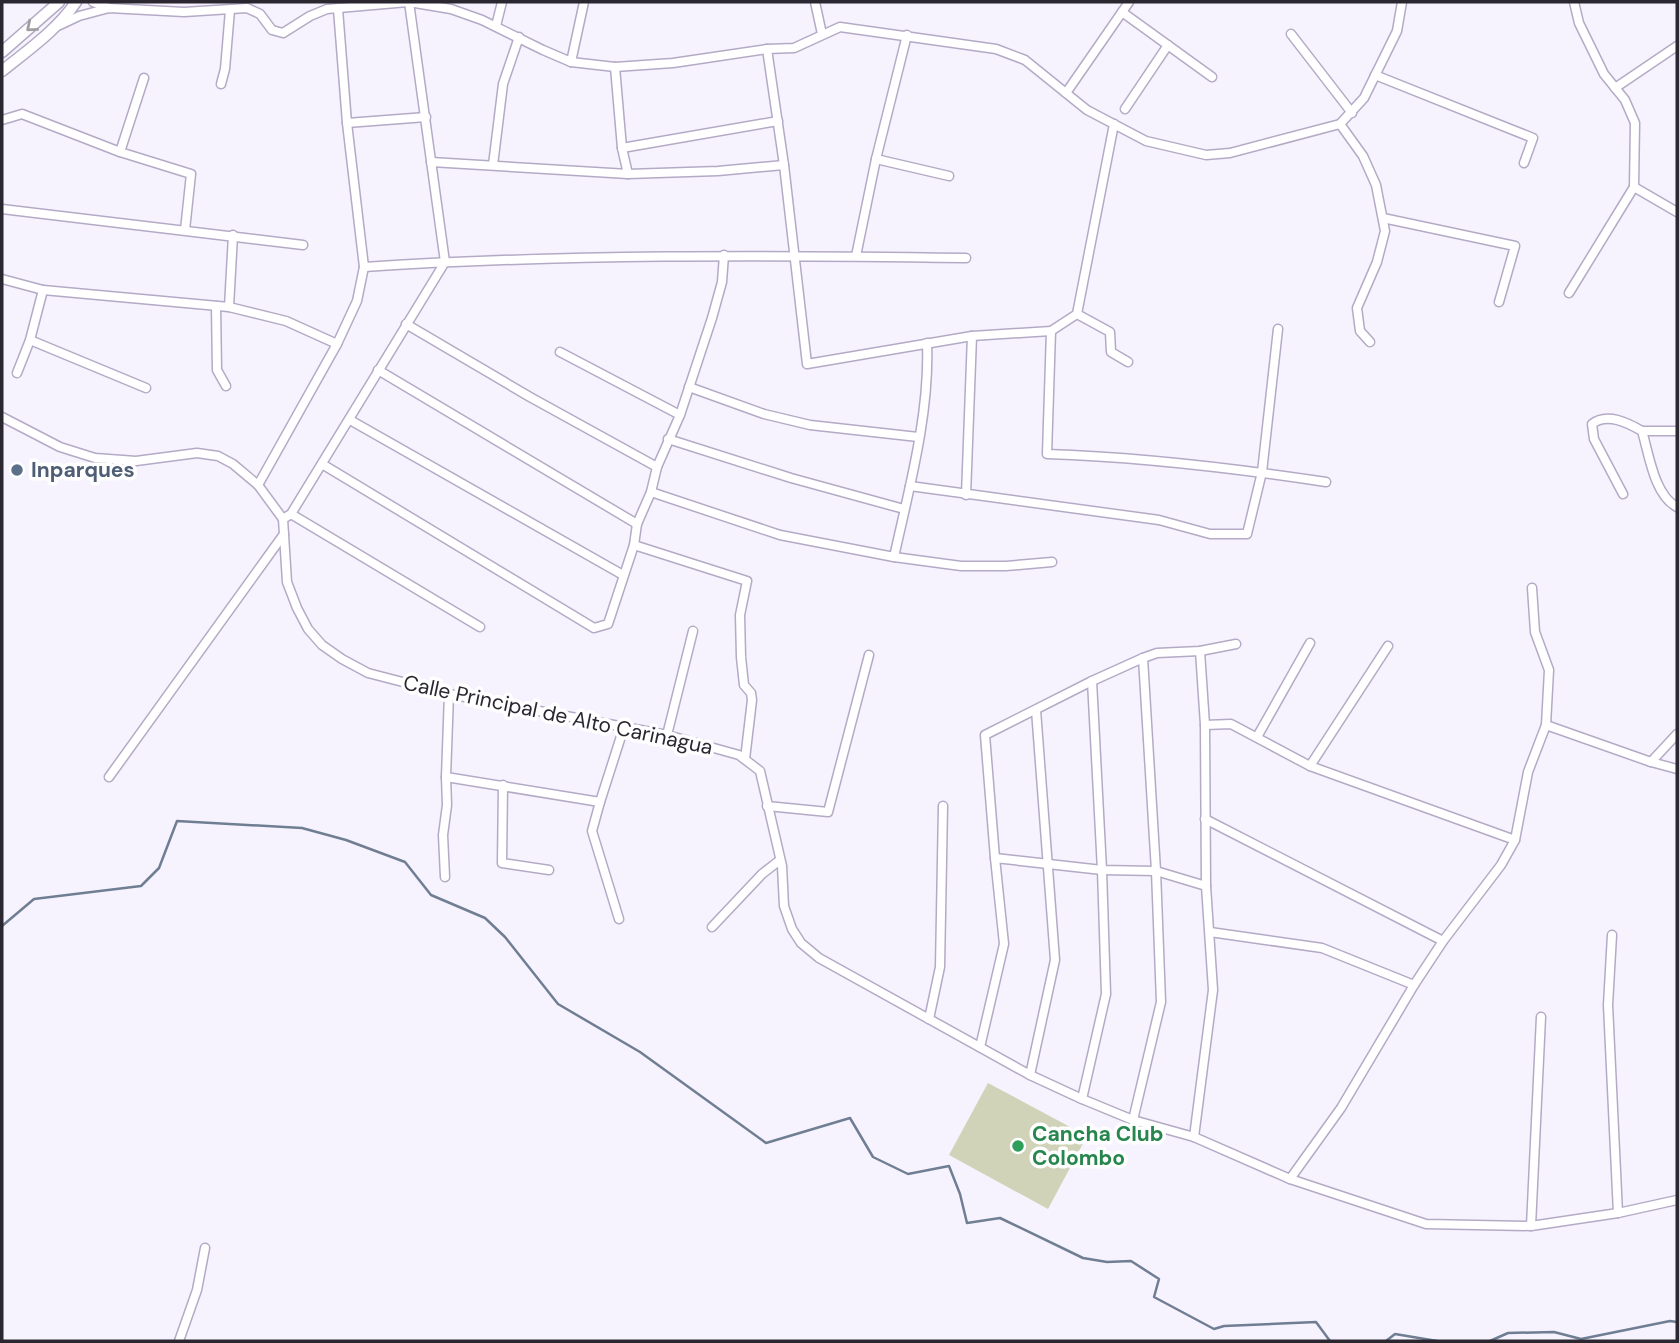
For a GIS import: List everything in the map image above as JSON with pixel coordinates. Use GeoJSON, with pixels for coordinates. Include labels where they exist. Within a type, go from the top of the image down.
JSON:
{"type":"FeatureCollection","features":[{"type":"Feature","properties":{"kind":"main road"},"geometry":{"type":"LineString","coordinates":[[2,71],[55,27],[76,2]]}},
{"type":"Feature","properties":{"kind":"main road"},"geometry":{"type":"LineString","coordinates":[[2,52],[54,4]]}},
{"type":"Feature","properties":{"kind":"street"},"geometry":{"type":"LineString","coordinates":[[93,2],[110,8],[184,12],[247,8],[260,14],[272,30],[283,33],[318,12],[359,4],[409,2],[451,9],[496,26],[571,62],[615,67],[673,63],[766,49],[794,48],[840,27],[907,35],[1012,54],[1025,60],[1087,110],[1146,141],[1206,155],[1230,153],[1340,124],[1364,98],[1397,31],[1402,2]]}},
{"type":"Feature","properties":{"kind":"street"},"geometry":{"type":"LineString","coordinates":[[287,517],[350,420],[445,262],[409,2]]}},
{"type":"Feature","properties":{"kind":"street"},"geometry":{"type":"LineString","coordinates":[[496,26],[502,2]]}},
{"type":"Feature","properties":{"kind":"street"},"geometry":{"type":"LineString","coordinates":[[571,62],[584,2]]}},
{"type":"Feature","properties":{"kind":"street"},"geometry":{"type":"LineString","coordinates":[[815,2],[822,34]]}},
{"type":"Feature","properties":{"kind":"street"},"geometry":{"type":"LineString","coordinates":[[1066,93],[1129,2]]}},
{"type":"Feature","properties":{"kind":"street"},"geometry":{"type":"LineString","coordinates":[[1569,293],[1634,187],[1635,123],[1625,100],[1605,74],[1579,23],[1574,2]]}},
{"type":"Feature","properties":{"kind":"street"},"geometry":{"type":"LineString","coordinates":[[55,27],[79,16],[110,8]]}},
{"type":"Feature","properties":{"kind":"street"},"geometry":{"type":"LineString","coordinates":[[258,485],[337,344],[357,301],[364,267],[347,123],[338,9]]}},
{"type":"Feature","properties":{"kind":"street"},"geometry":{"type":"LineString","coordinates":[[221,84],[225,69],[230,10]]}},
{"type":"Feature","properties":{"kind":"street"},"geometry":{"type":"LineString","coordinates":[[1122,12],[1212,77]]}},
{"type":"Feature","properties":{"kind":"street"},"geometry":{"type":"LineString","coordinates":[[1291,34],[1352,113]]}},
{"type":"Feature","properties":{"kind":"street"},"geometry":{"type":"LineString","coordinates":[[856,256],[876,159],[907,35]]}},
{"type":"Feature","properties":{"kind":"street"},"geometry":{"type":"LineString","coordinates":[[493,165],[503,84],[519,37]]}},
{"type":"Feature","properties":{"kind":"street"},"geometry":{"type":"LineString","coordinates":[[1125,109],[1168,45]]}},
{"type":"Feature","properties":{"kind":"street"},"geometry":{"type":"LineString","coordinates":[[1615,88],[1677,46]]}},
{"type":"Feature","properties":{"kind":"street"},"geometry":{"type":"LineString","coordinates":[[766,49],[784,165],[807,364],[972,336],[1051,331],[1077,314],[1114,124]]}},
{"type":"Feature","properties":{"kind":"street"},"geometry":{"type":"LineString","coordinates":[[615,67],[622,148],[628,174]]}},
{"type":"Feature","properties":{"kind":"street"},"geometry":{"type":"LineString","coordinates":[[1375,75],[1533,138],[1524,163]]}},
{"type":"Feature","properties":{"kind":"street"},"geometry":{"type":"LineString","coordinates":[[120,152],[144,78]]}},
{"type":"Feature","properties":{"kind":"street"},"geometry":{"type":"LineString","coordinates":[[2,120],[22,114],[120,152],[191,174],[185,230]]}},
{"type":"Feature","properties":{"kind":"street"},"geometry":{"type":"LineString","coordinates":[[347,123],[426,117]]}},
{"type":"Feature","properties":{"kind":"street"},"geometry":{"type":"LineString","coordinates":[[622,148],[778,121]]}},
{"type":"Feature","properties":{"kind":"street"},"geometry":{"type":"LineString","coordinates":[[1340,124],[1363,156],[1376,185],[1385,231],[1377,262],[1357,308],[1360,331],[1370,342]]}},
{"type":"Feature","properties":{"kind":"street"},"geometry":{"type":"LineString","coordinates":[[876,159],[949,176]]}},
{"type":"Feature","properties":{"kind":"street"},"geometry":{"type":"LineString","coordinates":[[431,162],[628,174],[718,171],[784,165]]}},
{"type":"Feature","properties":{"kind":"street"},"geometry":{"type":"LineString","coordinates":[[1634,187],[1677,212]]}},
{"type":"Feature","properties":{"kind":"street"},"geometry":{"type":"LineString","coordinates":[[2,209],[303,245]]}},
{"type":"Feature","properties":{"kind":"street"},"geometry":{"type":"LineString","coordinates":[[1383,218],[1515,246],[1499,302]]}},
{"type":"Feature","properties":{"kind":"street"},"geometry":{"type":"LineString","coordinates":[[229,307],[233,235]]}},
{"type":"Feature","properties":{"kind":"street"},"geometry":{"type":"LineString","coordinates":[[364,267],[445,262],[724,255],[966,258]]}},
{"type":"Feature","properties":{"kind":"street"},"geometry":{"type":"LineString","coordinates":[[322,464],[594,628],[608,624],[656,467],[680,415],[689,387],[722,282],[724,255]]}},
{"type":"Feature","properties":{"kind":"street"},"geometry":{"type":"LineString","coordinates":[[2,279],[43,290],[229,307],[286,321],[337,344]]}},
{"type":"Feature","properties":{"kind":"street"},"geometry":{"type":"LineString","coordinates":[[17,373],[30,340],[43,290]]}},
{"type":"Feature","properties":{"kind":"street"},"geometry":{"type":"LineString","coordinates":[[216,306],[217,370],[226,386]]}},
{"type":"Feature","properties":{"kind":"street"},"geometry":{"type":"LineString","coordinates":[[1077,314],[1110,332],[1111,352],[1128,362]]}},
{"type":"Feature","properties":{"kind":"street"},"geometry":{"type":"LineString","coordinates":[[406,324],[656,467]]}},
{"type":"Feature","properties":{"kind":"street"},"geometry":{"type":"LineString","coordinates":[[910,486],[1159,520],[1210,534],[1247,534],[1262,472],[1278,329]]}},
{"type":"Feature","properties":{"kind":"street"},"geometry":{"type":"LineString","coordinates":[[1051,331],[1047,454],[1127,457],[1326,482]]}},
{"type":"Feature","properties":{"kind":"street"},"geometry":{"type":"LineString","coordinates":[[966,495],[972,336]]}},
{"type":"Feature","properties":{"kind":"street"},"geometry":{"type":"LineString","coordinates":[[30,340],[146,388]]}},
{"type":"Feature","properties":{"kind":"street"},"geometry":{"type":"LineString","coordinates":[[894,557],[918,437],[928,370],[927,343]]}},
{"type":"Feature","properties":{"kind":"street"},"geometry":{"type":"LineString","coordinates":[[560,352],[680,415]]}},
{"type":"Feature","properties":{"kind":"street"},"geometry":{"type":"LineString","coordinates":[[378,370],[637,524]]}},
{"type":"Feature","properties":{"kind":"street"},"geometry":{"type":"LineString","coordinates":[[689,387],[764,414],[810,425],[918,437]]}},
{"type":"Feature","properties":{"kind":"street"},"geometry":{"type":"LineString","coordinates":[[2,417],[60,447],[95,458],[136,461],[197,453],[218,456],[233,464],[258,485],[287,517],[480,627]]}},
{"type":"Feature","properties":{"kind":"street"},"geometry":{"type":"LineString","coordinates":[[1623,494],[1594,439],[1592,424],[1598,419],[1608,418],[1642,431],[1677,431]]}},
{"type":"Feature","properties":{"kind":"street"},"geometry":{"type":"LineString","coordinates":[[350,420],[623,575]]}},
{"type":"Feature","properties":{"kind":"street"},"geometry":{"type":"LineString","coordinates":[[1642,431],[1660,488],[1673,506],[1677,507]]}},
{"type":"Feature","properties":{"kind":"street"},"geometry":{"type":"LineString","coordinates":[[668,439],[791,478],[904,509]]}},
{"type":"Feature","properties":{"kind":"street"},"geometry":{"type":"LineString","coordinates":[[650,492],[780,535],[894,557],[961,566],[1052,562]]}},
{"type":"Feature","properties":{"kind":"street","name":"Calle Principal de Alto Carinagua"},"geometry":{"type":"LineString","coordinates":[[287,517],[284,534],[287,582],[297,608],[308,629],[322,645],[368,673],[449,694],[667,735],[745,759]]}},
{"type":"Feature","properties":{"kind":"street"},"geometry":{"type":"LineString","coordinates":[[109,777],[284,534]]}},
{"type":"Feature","properties":{"kind":"street"},"geometry":{"type":"LineString","coordinates":[[634,545],[747,581],[740,615],[744,685],[751,693],[752,700],[745,759],[760,771],[780,860],[784,906],[792,929],[801,943],[820,958],[1030,1075],[1082,1099],[1133,1120],[1194,1137],[1290,1179],[1426,1224],[1531,1226],[1618,1213],[1677,1200]]}},
{"type":"Feature","properties":{"kind":"street"},"geometry":{"type":"LineString","coordinates":[[1290,1179],[1340,1108],[1443,941],[1501,865],[1516,840],[1528,772],[1546,725],[1549,670],[1535,632],[1532,588]]}},
{"type":"Feature","properties":{"kind":"street"},"geometry":{"type":"LineString","coordinates":[[667,735],[693,631]]}},
{"type":"Feature","properties":{"kind":"street"},"geometry":{"type":"LineString","coordinates":[[1257,737],[1310,643]]}},
{"type":"Feature","properties":{"kind":"street"},"geometry":{"type":"LineString","coordinates":[[980,1047],[1004,944],[985,735],[1143,658],[1157,653],[1200,651],[1236,644]]}},
{"type":"Feature","properties":{"kind":"street"},"geometry":{"type":"LineString","coordinates":[[1310,766],[1388,646]]}},
{"type":"Feature","properties":{"kind":"street"},"geometry":{"type":"LineString","coordinates":[[1194,1137],[1213,990],[1206,886],[1205,725],[1200,651]]}},
{"type":"Feature","properties":{"kind":"street"},"geometry":{"type":"LineString","coordinates":[[767,806],[828,812],[869,656]]}},
{"type":"Feature","properties":{"kind":"street"},"geometry":{"type":"LineString","coordinates":[[1133,1120],[1161,1002],[1143,658]]}},
{"type":"Feature","properties":{"kind":"street"},"geometry":{"type":"LineString","coordinates":[[1082,1099],[1106,993],[1092,681]]}},
{"type":"Feature","properties":{"kind":"street"},"geometry":{"type":"LineString","coordinates":[[445,877],[443,835],[447,805],[449,694]]}},
{"type":"Feature","properties":{"kind":"street"},"geometry":{"type":"LineString","coordinates":[[1030,1075],[1055,960],[1035,710]]}},
{"type":"Feature","properties":{"kind":"street"},"geometry":{"type":"LineString","coordinates":[[1205,725],[1231,724],[1310,766],[1516,840]]}},
{"type":"Feature","properties":{"kind":"street"},"geometry":{"type":"LineString","coordinates":[[1546,725],[1677,769]]}},
{"type":"Feature","properties":{"kind":"street"},"geometry":{"type":"LineString","coordinates":[[619,919],[592,831],[624,727]]}},
{"type":"Feature","properties":{"kind":"street"},"geometry":{"type":"LineString","coordinates":[[1651,762],[1677,734]]}},
{"type":"Feature","properties":{"kind":"street"},"geometry":{"type":"LineString","coordinates":[[446,777],[600,802]]}},
{"type":"Feature","properties":{"kind":"street"},"geometry":{"type":"LineString","coordinates":[[503,785],[502,863],[549,870]]}},
{"type":"Feature","properties":{"kind":"street"},"geometry":{"type":"LineString","coordinates":[[929,1019],[940,967],[943,806]]}},
{"type":"Feature","properties":{"kind":"street"},"geometry":{"type":"LineString","coordinates":[[1206,818],[1443,941]]}},
{"type":"Feature","properties":{"kind":"street"},"geometry":{"type":"LineString","coordinates":[[995,858],[1102,870],[1156,871],[1206,886]]}},
{"type":"Feature","properties":{"kind":"street"},"geometry":{"type":"LineString","coordinates":[[712,927],[762,874],[780,860]]}},
{"type":"Feature","properties":{"kind":"street"},"geometry":{"type":"LineString","coordinates":[[1210,932],[1322,947],[1414,985]]}},
{"type":"Feature","properties":{"kind":"street"},"geometry":{"type":"LineString","coordinates":[[1612,935],[1608,1005],[1618,1213]]}},
{"type":"Feature","properties":{"kind":"street"},"geometry":{"type":"LineString","coordinates":[[1531,1226],[1541,1017]]}},
{"type":"Feature","properties":{"kind":"street"},"geometry":{"type":"LineString","coordinates":[[179,1341],[197,1290],[205,1248]]}},
{"type":"Feature","properties":{"kind":"green space","name":"Cancha Club Colombo"},"geometry":{"type":"Polygon","coordinates":[[[988,1083],[1087,1136],[1048,1209],[949,1155],[988,1083]]]}},
{"type":"Feature","properties":{"kind":"waterway"},"geometry":{"type":"LineString","coordinates":[[2,926],[34,899],[141,886],[159,868],[177,821],[302,828],[346,840],[405,862],[431,895],[485,918],[505,937],[558,1004],[640,1052],[766,1143],[850,1118],[873,1157],[908,1174],[949,1166],[967,1223],[1000,1218],[1083,1258],[1107,1262],[1131,1261],[1159,1279],[1154,1297],[1214,1329],[1224,1326],[1316,1322],[1330,1341]]}},
{"type":"Feature","properties":{"kind":"waterway"},"geometry":{"type":"LineString","coordinates":[[1490,1341],[1508,1333],[1554,1332],[1581,1339],[1670,1321],[1677,1322]]}},
{"type":"Feature","properties":{"kind":"waterway"},"geometry":{"type":"LineString","coordinates":[[1386,1341],[1395,1334],[1437,1341]]}},
{"type":"Feature","properties":{"kind":"place","name":"Inparques"},"geometry":{"type":"Point","coordinates":[17,470]}},
{"type":"Feature","properties":{"kind":"place","name":"Cancha Club Colombo"},"geometry":{"type":"Point","coordinates":[1018,1146]}}]}
